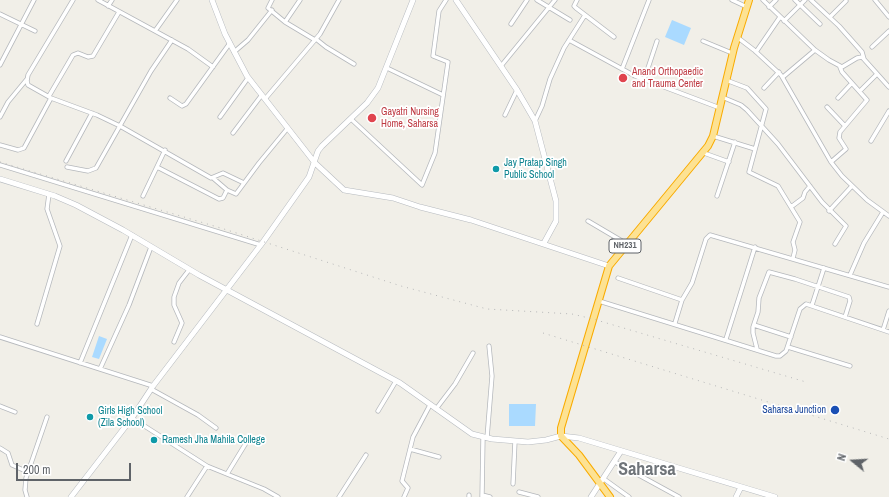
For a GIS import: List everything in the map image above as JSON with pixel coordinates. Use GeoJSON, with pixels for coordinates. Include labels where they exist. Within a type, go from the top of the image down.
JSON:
{"type":"FeatureCollection","features":[{"type":"Feature","properties":{"kind":"highway","name":"NH231"},"geometry":{"type":"LineString","coordinates":[[561,436],[561,428],[609,266],[704,153],[713,136],[732,53],[749,0]]}},
{"type":"Feature","properties":{"kind":"highway"},"geometry":{"type":"LineString","coordinates":[[561,436],[579,455],[610,497]]}},
{"type":"Feature","properties":{"kind":"main road"},"geometry":{"type":"LineString","coordinates":[[212,0],[234,52],[248,78],[315,163],[344,190],[393,198],[420,207],[471,220],[544,243],[609,266]]}},
{"type":"Feature","properties":{"kind":"main road"},"geometry":{"type":"LineString","coordinates":[[71,497],[132,418],[152,387],[261,244],[309,177],[318,151],[367,103],[378,88],[413,0]]}},
{"type":"Feature","properties":{"kind":"main road"},"geometry":{"type":"LineString","coordinates":[[456,0],[517,90],[535,121],[556,201],[556,221],[544,243]]}},
{"type":"Feature","properties":{"kind":"main road"},"geometry":{"type":"LineString","coordinates":[[0,179],[49,194],[76,205],[132,235],[189,270],[396,381],[472,434],[485,438],[528,442],[546,440],[561,436],[579,438],[775,497]]}},
{"type":"Feature","properties":{"kind":"main road"},"geometry":{"type":"LineString","coordinates":[[591,497],[621,451]]}},
{"type":"Feature","properties":{"kind":"main road"},"geometry":{"type":"LineString","coordinates":[[736,497],[742,487]]}},
{"type":"Feature","properties":{"kind":"street"},"geometry":{"type":"LineString","coordinates":[[0,65],[34,0]]}},
{"type":"Feature","properties":{"kind":"street"},"geometry":{"type":"LineString","coordinates":[[0,117],[8,102],[27,80],[39,55],[73,0]]}},
{"type":"Feature","properties":{"kind":"street"},"geometry":{"type":"LineString","coordinates":[[98,0],[172,40],[213,67]]}},
{"type":"Feature","properties":{"kind":"street"},"geometry":{"type":"LineString","coordinates":[[108,6],[112,0]]}},
{"type":"Feature","properties":{"kind":"street"},"geometry":{"type":"LineString","coordinates":[[155,31],[165,20],[177,0]]}},
{"type":"Feature","properties":{"kind":"street"},"geometry":{"type":"LineString","coordinates":[[272,0],[268,6],[285,22],[316,39],[354,64]]}},
{"type":"Feature","properties":{"kind":"street"},"geometry":{"type":"LineString","coordinates":[[285,22],[300,0]]}},
{"type":"Feature","properties":{"kind":"street"},"geometry":{"type":"LineString","coordinates":[[233,132],[316,39],[339,0]]}},
{"type":"Feature","properties":{"kind":"street"},"geometry":{"type":"LineString","coordinates":[[351,119],[422,185],[435,153],[448,62],[433,56],[439,11],[446,0]]}},
{"type":"Feature","properties":{"kind":"street"},"geometry":{"type":"LineString","coordinates":[[511,24],[527,0]]}},
{"type":"Feature","properties":{"kind":"street"},"geometry":{"type":"LineString","coordinates":[[537,0],[570,20]]}},
{"type":"Feature","properties":{"kind":"street"},"geometry":{"type":"LineString","coordinates":[[501,66],[555,0]]}},
{"type":"Feature","properties":{"kind":"street"},"geometry":{"type":"LineString","coordinates":[[577,0],[576,8],[614,37]]}},
{"type":"Feature","properties":{"kind":"street"},"geometry":{"type":"LineString","coordinates":[[622,69],[649,0]]}},
{"type":"Feature","properties":{"kind":"street"},"geometry":{"type":"LineString","coordinates":[[732,0],[747,7]]}},
{"type":"Feature","properties":{"kind":"street"},"geometry":{"type":"LineString","coordinates":[[763,0],[815,50],[840,67],[842,72],[866,98],[866,102],[845,126],[839,136],[846,149],[831,162]]}},
{"type":"Feature","properties":{"kind":"street"},"geometry":{"type":"LineString","coordinates":[[769,7],[776,0]]}},
{"type":"Feature","properties":{"kind":"street"},"geometry":{"type":"LineString","coordinates":[[794,0],[820,24]]}},
{"type":"Feature","properties":{"kind":"street"},"geometry":{"type":"LineString","coordinates":[[784,21],[805,0]]}},
{"type":"Feature","properties":{"kind":"street"},"geometry":{"type":"LineString","coordinates":[[811,0],[830,17],[862,52],[864,59],[889,86]]}},
{"type":"Feature","properties":{"kind":"street"},"geometry":{"type":"LineString","coordinates":[[874,0],[889,17]]}},
{"type":"Feature","properties":{"kind":"street"},"geometry":{"type":"LineString","coordinates":[[830,17],[846,1]]}},
{"type":"Feature","properties":{"kind":"street"},"geometry":{"type":"LineString","coordinates":[[234,52],[248,40],[272,10]]}},
{"type":"Feature","properties":{"kind":"street"},"geometry":{"type":"LineString","coordinates":[[0,145],[18,150],[24,148],[73,55],[78,53],[88,57],[93,56],[120,12]]}},
{"type":"Feature","properties":{"kind":"street"},"geometry":{"type":"LineString","coordinates":[[0,14],[35,31]]}},
{"type":"Feature","properties":{"kind":"street"},"geometry":{"type":"LineString","coordinates":[[535,121],[542,106],[554,68],[585,15]]}},
{"type":"Feature","properties":{"kind":"street"},"geometry":{"type":"LineString","coordinates":[[756,52],[780,17]]}},
{"type":"Feature","properties":{"kind":"street"},"geometry":{"type":"LineString","coordinates":[[872,47],[889,31]]}},
{"type":"Feature","properties":{"kind":"street"},"geometry":{"type":"LineString","coordinates":[[737,37],[779,72],[831,162],[852,186],[889,216]]}},
{"type":"Feature","properties":{"kind":"street"},"geometry":{"type":"LineString","coordinates":[[67,167],[88,171],[96,168],[151,71],[172,40]]}},
{"type":"Feature","properties":{"kind":"street"},"geometry":{"type":"LineString","coordinates":[[569,40],[644,80],[720,108]]}},
{"type":"Feature","properties":{"kind":"street"},"geometry":{"type":"LineString","coordinates":[[644,80],[657,41]]}},
{"type":"Feature","properties":{"kind":"street"},"geometry":{"type":"LineString","coordinates":[[703,41],[732,53]]}},
{"type":"Feature","properties":{"kind":"street"},"geometry":{"type":"LineString","coordinates":[[170,98],[182,106],[186,104],[230,43]]}},
{"type":"Feature","properties":{"kind":"street"},"geometry":{"type":"LineString","coordinates":[[783,78],[815,50]]}},
{"type":"Feature","properties":{"kind":"street"},"geometry":{"type":"LineString","coordinates":[[840,67],[857,58],[864,59]]}},
{"type":"Feature","properties":{"kind":"street"},"geometry":{"type":"LineString","coordinates":[[387,68],[443,95]]}},
{"type":"Feature","properties":{"kind":"street"},"geometry":{"type":"LineString","coordinates":[[764,88],[779,72]]}},
{"type":"Feature","properties":{"kind":"street"},"geometry":{"type":"LineString","coordinates":[[860,92],[877,74]]}},
{"type":"Feature","properties":{"kind":"street"},"geometry":{"type":"LineString","coordinates":[[220,117],[248,78]]}},
{"type":"Feature","properties":{"kind":"street"},"geometry":{"type":"LineString","coordinates":[[27,80],[28,85],[50,97],[92,113],[165,150],[213,178],[227,190],[236,194],[287,129]]}},
{"type":"Feature","properties":{"kind":"street"},"geometry":{"type":"LineString","coordinates":[[726,80],[747,88],[764,106],[766,112],[755,149],[750,173],[772,181],[778,186],[800,224],[794,242],[796,250],[793,258]]}},
{"type":"Feature","properties":{"kind":"street"},"geometry":{"type":"LineString","coordinates":[[838,98],[852,83]]}},
{"type":"Feature","properties":{"kind":"street"},"geometry":{"type":"LineString","coordinates":[[506,115],[517,90]]}},
{"type":"Feature","properties":{"kind":"street"},"geometry":{"type":"LineString","coordinates":[[722,97],[741,105],[778,144],[830,211],[846,226],[835,244]]}},
{"type":"Feature","properties":{"kind":"street"},"geometry":{"type":"LineString","coordinates":[[827,107],[845,126]]}},
{"type":"Feature","properties":{"kind":"street"},"geometry":{"type":"LineString","coordinates":[[871,141],[889,111]]}},
{"type":"Feature","properties":{"kind":"street"},"geometry":{"type":"LineString","coordinates":[[66,161],[92,113]]}},
{"type":"Feature","properties":{"kind":"street"},"geometry":{"type":"LineString","coordinates":[[713,136],[755,149]]}},
{"type":"Feature","properties":{"kind":"street"},"geometry":{"type":"LineString","coordinates":[[717,196],[735,142]]}},
{"type":"Feature","properties":{"kind":"street"},"geometry":{"type":"LineString","coordinates":[[143,196],[165,150]]}},
{"type":"Feature","properties":{"kind":"street"},"geometry":{"type":"LineString","coordinates":[[704,153],[729,162]]}},
{"type":"Feature","properties":{"kind":"street"},"geometry":{"type":"LineString","coordinates":[[0,165],[261,244]]}},
{"type":"Feature","properties":{"kind":"street"},"geometry":{"type":"LineString","coordinates":[[157,167],[219,199],[223,198],[227,190]]}},
{"type":"Feature","properties":{"kind":"street"},"geometry":{"type":"LineString","coordinates":[[213,178],[223,173],[244,183]]}},
{"type":"Feature","properties":{"kind":"street"},"geometry":{"type":"LineString","coordinates":[[791,207],[803,198],[805,192],[810,186]]}},
{"type":"Feature","properties":{"kind":"street"},"geometry":{"type":"LineString","coordinates":[[830,211],[852,186]]}},
{"type":"Feature","properties":{"kind":"street"},"geometry":{"type":"LineString","coordinates":[[37,324],[60,246],[47,209],[49,194]]}},
{"type":"Feature","properties":{"kind":"street"},"geometry":{"type":"LineString","coordinates":[[850,275],[864,243],[883,212]]}},
{"type":"Feature","properties":{"kind":"street"},"geometry":{"type":"LineString","coordinates":[[588,221],[627,244]]}},
{"type":"Feature","properties":{"kind":"street"},"geometry":{"type":"LineString","coordinates":[[80,363],[132,235]]}},
{"type":"Feature","properties":{"kind":"street"},"geometry":{"type":"LineString","coordinates":[[674,323],[682,300],[692,283],[708,236],[712,235],[889,287]]}},
{"type":"Feature","properties":{"kind":"street"},"geometry":{"type":"LineString","coordinates":[[100,370],[129,305],[151,247]]}},
{"type":"Feature","properties":{"kind":"street"},"geometry":{"type":"LineString","coordinates":[[726,339],[755,247]]}},
{"type":"Feature","properties":{"kind":"street"},"geometry":{"type":"LineString","coordinates":[[812,305],[824,268]]}},
{"type":"Feature","properties":{"kind":"street"},"geometry":{"type":"LineString","coordinates":[[174,342],[182,323],[174,305],[174,297],[179,283],[189,270]]}},
{"type":"Feature","properties":{"kind":"street"},"geometry":{"type":"LineString","coordinates":[[757,349],[753,333],[754,325],[758,312],[759,298],[769,272],[818,286],[850,298],[845,317]]}},
{"type":"Feature","properties":{"kind":"street"},"geometry":{"type":"LineString","coordinates":[[618,278],[682,300]]}},
{"type":"Feature","properties":{"kind":"street"},"geometry":{"type":"LineString","coordinates":[[599,301],[780,356],[788,347],[802,307],[806,304],[889,332]]}},
{"type":"Feature","properties":{"kind":"street"},"geometry":{"type":"LineString","coordinates":[[883,330],[889,311]]}},
{"type":"Feature","properties":{"kind":"street"},"geometry":{"type":"LineString","coordinates":[[754,325],[791,336]]}},
{"type":"Feature","properties":{"kind":"street"},"geometry":{"type":"LineString","coordinates":[[0,337],[152,387],[198,415],[216,428]]}},
{"type":"Feature","properties":{"kind":"street"},"geometry":{"type":"LineString","coordinates":[[489,346],[492,376],[485,438],[482,496],[490,497]]}},
{"type":"Feature","properties":{"kind":"street"},"geometry":{"type":"LineString","coordinates":[[788,347],[850,366]]}},
{"type":"Feature","properties":{"kind":"street"},"geometry":{"type":"LineString","coordinates":[[436,409],[455,384],[473,353]]}},
{"type":"Feature","properties":{"kind":"street"},"geometry":{"type":"LineString","coordinates":[[378,411],[396,381]]}},
{"type":"Feature","properties":{"kind":"street"},"geometry":{"type":"LineString","coordinates":[[404,497],[408,488],[402,481],[410,449],[416,431],[430,405]]}},
{"type":"Feature","properties":{"kind":"street"},"geometry":{"type":"LineString","coordinates":[[0,406],[15,412]]}},
{"type":"Feature","properties":{"kind":"street"},"geometry":{"type":"LineString","coordinates":[[27,497],[25,484],[28,472],[47,417]]}},
{"type":"Feature","properties":{"kind":"street"},"geometry":{"type":"LineString","coordinates":[[132,418],[207,466],[278,497]]}},
{"type":"Feature","properties":{"kind":"street"},"geometry":{"type":"LineString","coordinates":[[513,484],[515,441]]}},
{"type":"Feature","properties":{"kind":"street"},"geometry":{"type":"LineString","coordinates":[[227,474],[246,443]]}},
{"type":"Feature","properties":{"kind":"street"},"geometry":{"type":"LineString","coordinates":[[0,448],[8,453],[12,465],[28,472]]}},
{"type":"Feature","properties":{"kind":"street"},"geometry":{"type":"LineString","coordinates":[[410,449],[439,457]]}},
{"type":"Feature","properties":{"kind":"street"},"geometry":{"type":"LineString","coordinates":[[339,497],[366,454]]}},
{"type":"Feature","properties":{"kind":"street"},"geometry":{"type":"LineString","coordinates":[[615,462],[679,497]]}},
{"type":"Feature","properties":{"kind":"street"},"geometry":{"type":"LineString","coordinates":[[187,497],[207,466]]}},
{"type":"Feature","properties":{"kind":"street"},"geometry":{"type":"LineString","coordinates":[[604,479],[629,497]]}},
{"type":"Feature","properties":{"kind":"street"},"geometry":{"type":"LineString","coordinates":[[519,492],[538,497]]}},
{"type":"Feature","properties":{"kind":"water"},"geometry":{"type":"Polygon","coordinates":[[[672,20],[691,28],[684,45],[665,37],[672,20]]]}},
{"type":"Feature","properties":{"kind":"water"},"geometry":{"type":"Polygon","coordinates":[[[99,336],[107,339],[99,359],[92,357],[99,336]]]}},
{"type":"Feature","properties":{"kind":"water"},"geometry":{"type":"Polygon","coordinates":[[[509,404],[536,404],[535,426],[509,426],[509,404]]]}},
{"type":"Feature","properties":{"kind":"railway"},"geometry":{"type":"LineString","coordinates":[[0,162],[224,229],[401,286],[487,309],[572,314],[806,382]]}},
{"type":"Feature","properties":{"kind":"railway"},"geometry":{"type":"LineString","coordinates":[[543,333],[889,439]]}},
{"type":"Feature","properties":{"kind":"place","name":"Anand Orthopaedic and Trauma Center"},"geometry":{"type":"Point","coordinates":[623,78]}},
{"type":"Feature","properties":{"kind":"place","name":"Gayatri Nursing Home, Saharsa"},"geometry":{"type":"Point","coordinates":[372,118]}},
{"type":"Feature","properties":{"kind":"place","name":"Jay Pratap Singh Public School"},"geometry":{"type":"Point","coordinates":[496,169]}},
{"type":"Feature","properties":{"kind":"place","name":"Saharsa Junction"},"geometry":{"type":"Point","coordinates":[835,410]}},
{"type":"Feature","properties":{"kind":"place","name":"Girls High School (Zila School)"},"geometry":{"type":"Point","coordinates":[90,417]}},
{"type":"Feature","properties":{"kind":"place","name":"Ramesh Jha Mahila College"},"geometry":{"type":"Point","coordinates":[154,440]}},
{"type":"Feature","properties":{"kind":"district","name":"Saharsa"},"geometry":{"type":"Point","coordinates":[647,470]}}]}
